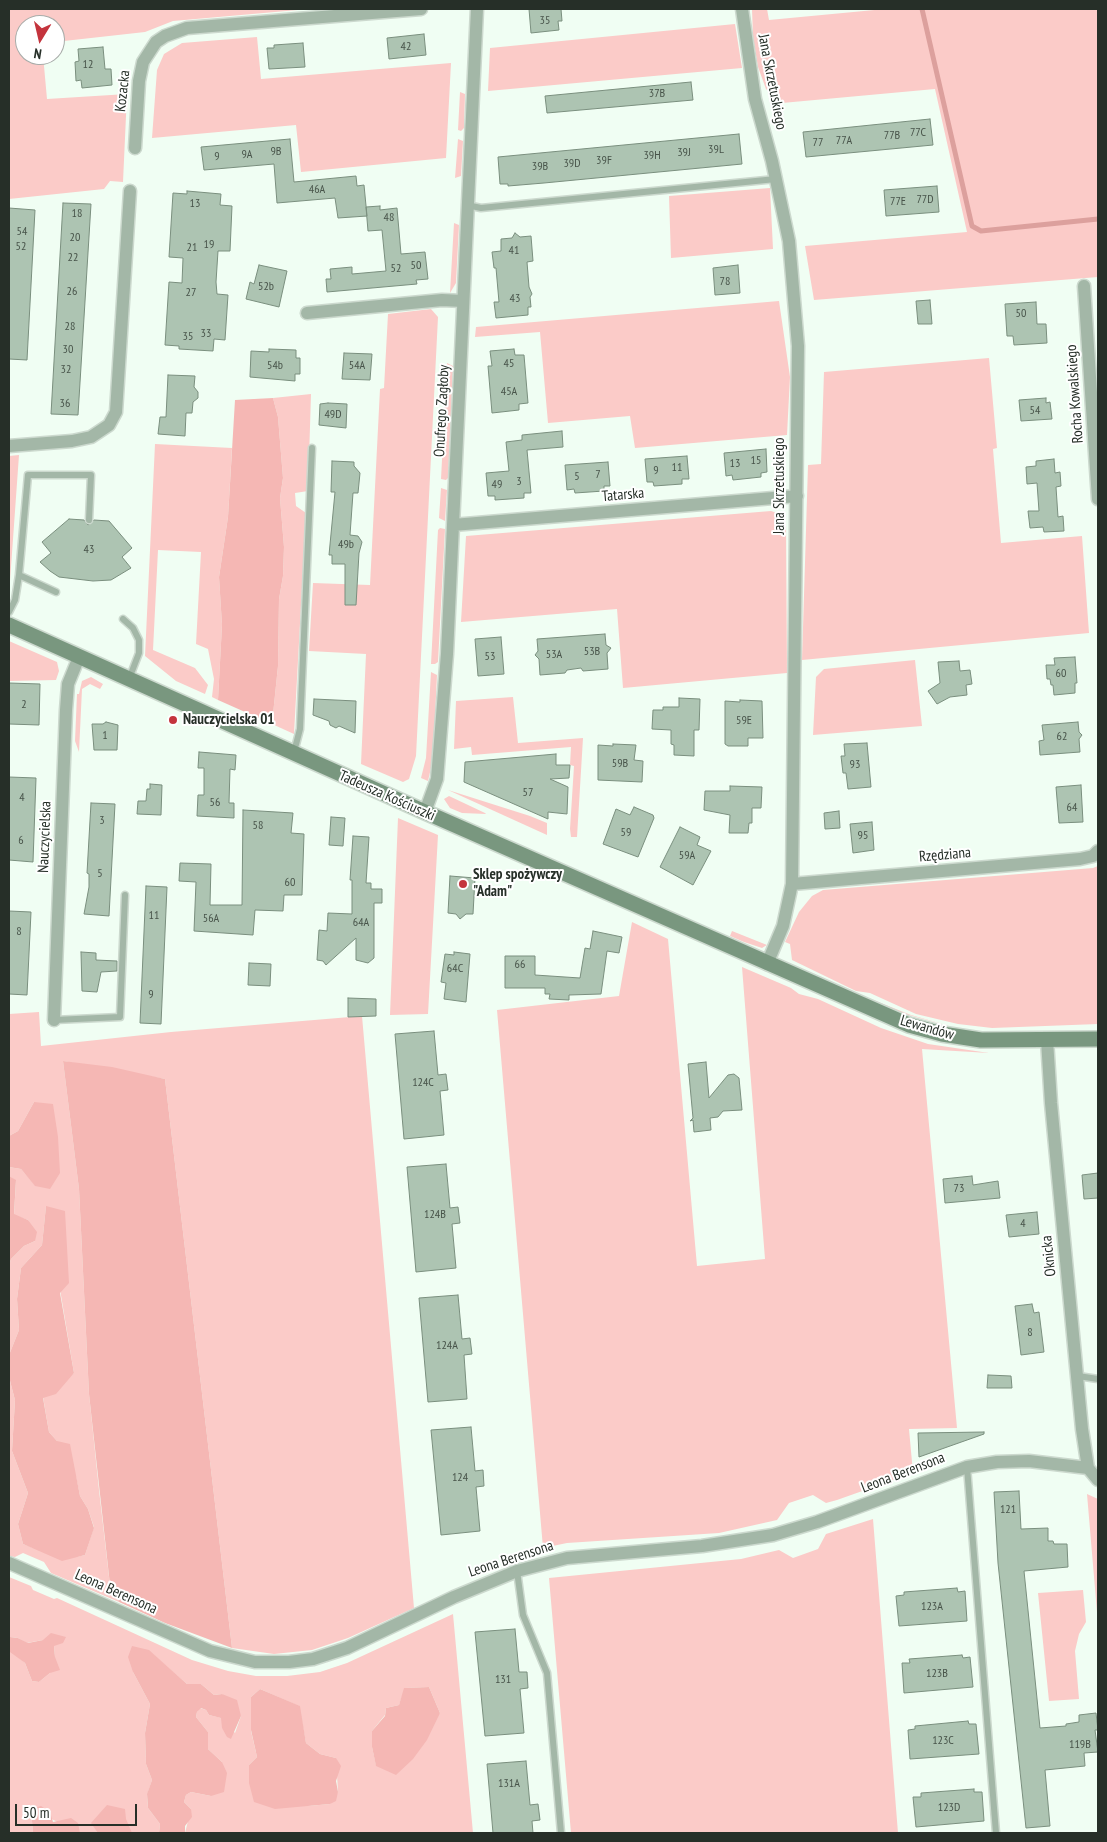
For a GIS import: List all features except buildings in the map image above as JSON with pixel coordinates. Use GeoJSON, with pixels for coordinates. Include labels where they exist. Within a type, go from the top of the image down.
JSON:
{"type":"FeatureCollection","features":[{"type":"Feature","properties":{"kind":"street","name":"Kozacka"},"geometry":{"type":"LineString","coordinates":[[135,148],[139,81],[143,62],[153,46],[165,36],[187,28],[421,9]]}},
{"type":"Feature","properties":{"kind":"street","name":"Onufrego Zagłoby"},"geometry":{"type":"LineString","coordinates":[[425,812],[434,789],[439,766],[453,525],[477,9]]}},
{"type":"Feature","properties":{"kind":"street","name":"Jana Skrzetuskiego"},"geometry":{"type":"LineString","coordinates":[[742,9],[755,99],[776,179],[789,241],[796,317],[797,496],[792,884],[784,926],[767,964]]}},
{"type":"Feature","properties":{"kind":"street"},"geometry":{"type":"LineString","coordinates":[[9,446],[72,441],[92,437],[109,425],[116,412],[130,191]]}},
{"type":"Feature","properties":{"kind":"street","name":"Rocha Kowalskiego"},"geometry":{"type":"LineString","coordinates":[[1084,286],[1098,499]]}},
{"type":"Feature","properties":{"kind":"street"},"geometry":{"type":"LineString","coordinates":[[307,312],[442,300],[464,301]]}},
{"type":"Feature","properties":{"kind":"street","name":"Tatarska"},"geometry":{"type":"LineString","coordinates":[[453,525],[797,496]]}},
{"type":"Feature","properties":{"kind":"street","name":"Tadeusza Kościuszki"},"geometry":{"type":"LineString","coordinates":[[9,625],[767,964]]}},
{"type":"Feature","properties":{"kind":"street","name":"Nauczycielska"},"geometry":{"type":"LineString","coordinates":[[54,1020],[66,710],[68,684],[79,657]]}},
{"type":"Feature","properties":{"kind":"street","name":"Rzędziana"},"geometry":{"type":"LineString","coordinates":[[792,884],[1080,859],[1093,856],[1098,851]]}},
{"type":"Feature","properties":{"kind":"street","name":"Lewandów"},"geometry":{"type":"LineString","coordinates":[[767,964],[905,1023],[929,1031],[981,1040],[1098,1039]]}},
{"type":"Feature","properties":{"kind":"street","name":"Oknicka"},"geometry":{"type":"LineString","coordinates":[[1047,1040],[1051,1104],[1082,1429],[1088,1468]]}},
{"type":"Feature","properties":{"kind":"street","name":"Leona Berensona"},"geometry":{"type":"LineString","coordinates":[[9,1563],[210,1651],[243,1660],[266,1663],[313,1659],[347,1648],[454,1597],[517,1571],[567,1558],[702,1546],[773,1535],[817,1522],[967,1467],[1013,1461],[1088,1468]]}},
{"type":"Feature","properties":{"kind":"street"},"geometry":{"type":"LineString","coordinates":[[1088,1468],[1098,1480]]}},
{"type":"Feature","properties":{"kind":"lane"},"geometry":{"type":"LineString","coordinates":[[467,205],[481,208],[776,179]]}},
{"type":"Feature","properties":{"kind":"lane"},"geometry":{"type":"LineString","coordinates":[[293,753],[300,729],[312,448]]}},
{"type":"Feature","properties":{"kind":"lane"},"geometry":{"type":"LineString","coordinates":[[9,612],[15,597],[19,575],[28,475],[91,475],[89,520]]}},
{"type":"Feature","properties":{"kind":"lane"},"geometry":{"type":"LineString","coordinates":[[19,575],[56,592]]}},
{"type":"Feature","properties":{"kind":"lane"},"geometry":{"type":"LineString","coordinates":[[123,619],[133,628],[139,640],[139,653],[130,679]]}},
{"type":"Feature","properties":{"kind":"lane"},"geometry":{"type":"LineString","coordinates":[[54,1020],[120,1017],[125,895]]}},
{"type":"Feature","properties":{"kind":"lane"},"geometry":{"type":"LineString","coordinates":[[1078,1376],[1098,1379]]}},
{"type":"Feature","properties":{"kind":"lane"},"geometry":{"type":"LineString","coordinates":[[967,1467],[996,1833]]}},
{"type":"Feature","properties":{"kind":"lane"},"geometry":{"type":"LineString","coordinates":[[517,1571],[526,1627],[547,1673],[561,1833]]}},
{"type":"Feature","properties":{"kind":"shaded area"},"geometry":{"type":"Polygon","coordinates":[[[9,9],[309,9],[173,21],[145,32],[65,41],[65,15],[15,15],[15,65],[44,65],[47,99],[127,94],[123,182],[110,181],[104,189],[9,199],[9,9]]]}},
{"type":"Feature","properties":{"kind":"shaded area"},"geometry":{"type":"Polygon","coordinates":[[[752,9],[767,9],[769,20],[885,9],[1098,9],[1098,277],[814,300],[805,246],[967,232],[935,89],[782,103],[766,89],[758,67],[753,37],[752,9]]]}},
{"type":"Feature","properties":{"kind":"shaded area"},"geometry":{"type":"Polygon","coordinates":[[[735,24],[742,68],[488,91],[490,48],[735,24]]]}},
{"type":"Feature","properties":{"kind":"shaded area"},"geometry":{"type":"Polygon","coordinates":[[[257,37],[261,79],[451,63],[446,158],[301,172],[296,125],[152,138],[157,70],[164,54],[182,43],[257,37]]]}},
{"type":"Feature","properties":{"kind":"shaded area"},"geometry":{"type":"Polygon","coordinates":[[[460,92],[465,94],[464,128],[461,131],[458,130],[460,92]]]}},
{"type":"Feature","properties":{"kind":"shaded area"},"geometry":{"type":"Polygon","coordinates":[[[458,139],[463,141],[461,176],[455,178],[458,139]]]}},
{"type":"Feature","properties":{"kind":"shaded area"},"geometry":{"type":"Polygon","coordinates":[[[770,188],[773,249],[671,258],[669,196],[770,188]]]}},
{"type":"Feature","properties":{"kind":"shaded area"},"geometry":{"type":"Polygon","coordinates":[[[454,223],[459,225],[456,283],[450,293],[454,223]]]}},
{"type":"Feature","properties":{"kind":"shaded area"},"geometry":{"type":"Polygon","coordinates":[[[779,301],[790,377],[787,435],[635,448],[630,416],[548,423],[540,332],[475,337],[476,327],[779,301]]]}},
{"type":"Feature","properties":{"kind":"shaded area"},"geometry":{"type":"Polygon","coordinates":[[[431,309],[438,317],[416,756],[409,779],[403,782],[361,764],[366,654],[309,651],[313,583],[370,585],[380,389],[384,388],[388,314],[431,309]]]}},
{"type":"Feature","properties":{"kind":"shaded area"},"geometry":{"type":"Polygon","coordinates":[[[989,358],[997,448],[993,449],[1001,543],[1082,536],[1089,633],[802,660],[808,465],[821,464],[824,372],[989,358]]]}},
{"type":"Feature","properties":{"kind":"shaded area"},"geometry":{"type":"Polygon","coordinates":[[[447,363],[453,366],[448,478],[446,480],[441,479],[447,363]]]}},
{"type":"Feature","properties":{"kind":"shaded area"},"geometry":{"type":"Polygon","coordinates":[[[311,394],[308,491],[295,493],[296,506],[306,513],[294,734],[272,724],[278,666],[279,599],[283,576],[284,547],[280,498],[283,478],[278,417],[273,398],[311,394]]]}},
{"type":"Feature","properties":{"kind":"shaded area"},"geometry":{"type":"Polygon","coordinates":[[[273,398],[278,417],[283,478],[280,498],[284,547],[283,576],[279,599],[278,666],[272,724],[218,700],[222,625],[219,577],[228,517],[235,400],[273,398]]]}},
{"type":"Feature","properties":{"kind":"shaded area"},"geometry":{"type":"Polygon","coordinates":[[[155,444],[232,448],[228,517],[219,577],[222,625],[218,700],[212,697],[214,679],[208,649],[196,644],[201,552],[158,550],[153,650],[195,668],[208,685],[205,694],[176,681],[145,656],[155,444]]]}},
{"type":"Feature","properties":{"kind":"shaded area"},"geometry":{"type":"Polygon","coordinates":[[[19,455],[9,595],[9,456],[19,455]]]}},
{"type":"Feature","properties":{"kind":"shaded area"},"geometry":{"type":"Polygon","coordinates":[[[441,488],[447,490],[445,521],[439,518],[441,488]]]}},
{"type":"Feature","properties":{"kind":"shaded area"},"geometry":{"type":"Polygon","coordinates":[[[771,511],[780,514],[786,524],[787,673],[623,688],[617,609],[461,622],[466,536],[771,511]]]}},
{"type":"Feature","properties":{"kind":"shaded area"},"geometry":{"type":"Polygon","coordinates":[[[440,528],[445,529],[438,662],[431,664],[438,530],[440,528]]]}},
{"type":"Feature","properties":{"kind":"shaded area"},"geometry":{"type":"Polygon","coordinates":[[[9,641],[57,662],[59,671],[56,680],[9,681],[9,641]]]}},
{"type":"Feature","properties":{"kind":"shaded area"},"geometry":{"type":"Polygon","coordinates":[[[915,660],[922,726],[813,735],[816,677],[824,669],[915,660]]]}},
{"type":"Feature","properties":{"kind":"shaded area"},"geometry":{"type":"Polygon","coordinates":[[[431,672],[437,675],[433,759],[428,781],[421,778],[426,758],[431,672]]]}},
{"type":"Feature","properties":{"kind":"shaded area"},"geometry":{"type":"Polygon","coordinates":[[[91,677],[103,684],[100,689],[90,684],[82,689],[79,752],[75,741],[77,694],[79,694],[82,681],[91,677]]]}},
{"type":"Feature","properties":{"kind":"shaded area"},"geometry":{"type":"Polygon","coordinates":[[[513,697],[518,743],[583,738],[577,837],[571,837],[570,829],[574,766],[570,765],[571,747],[472,755],[471,747],[454,749],[456,701],[513,697]]]}},
{"type":"Feature","properties":{"kind":"shaded area"},"geometry":{"type":"Polygon","coordinates":[[[448,790],[547,823],[547,835],[448,790]]]}},
{"type":"Feature","properties":{"kind":"shaded area"},"geometry":{"type":"Polygon","coordinates":[[[449,796],[486,814],[462,813],[450,808],[444,799],[449,796]]]}},
{"type":"Feature","properties":{"kind":"shaded area"},"geometry":{"type":"Polygon","coordinates":[[[398,818],[438,835],[428,1014],[390,1015],[398,818]]]}},
{"type":"Feature","properties":{"kind":"shaded area"},"geometry":{"type":"Polygon","coordinates":[[[1098,866],[1098,1024],[992,1028],[958,1024],[916,1014],[870,993],[856,991],[792,960],[790,944],[785,942],[799,912],[812,896],[823,890],[1093,868],[1098,866]]]}},
{"type":"Feature","properties":{"kind":"shaded area"},"geometry":{"type":"Polygon","coordinates":[[[632,922],[668,939],[697,1266],[765,1259],[742,967],[791,988],[799,994],[818,999],[881,1028],[928,1044],[989,1053],[922,1049],[957,1428],[909,1429],[913,1473],[826,1503],[813,1495],[789,1503],[777,1520],[719,1533],[567,1543],[543,1548],[497,1010],[619,996],[632,922]]]}},
{"type":"Feature","properties":{"kind":"shaded area"},"geometry":{"type":"Polygon","coordinates":[[[732,931],[767,945],[762,948],[744,942],[730,936],[732,931]]]}},
{"type":"Feature","properties":{"kind":"shaded area"},"geometry":{"type":"Polygon","coordinates":[[[861,995],[911,1015],[953,1027],[905,1014],[861,995]]]}},
{"type":"Feature","properties":{"kind":"shaded area"},"geometry":{"type":"Polygon","coordinates":[[[39,1012],[41,1046],[171,1032],[362,1016],[414,1608],[348,1638],[312,1650],[274,1654],[232,1648],[165,1079],[63,1061],[79,1189],[89,1394],[111,1594],[119,1602],[51,1573],[44,1562],[23,1553],[15,1557],[9,1556],[9,1377],[15,1400],[12,1451],[28,1493],[18,1524],[23,1544],[44,1552],[76,1557],[85,1555],[94,1527],[88,1509],[80,1496],[76,1477],[57,1441],[49,1432],[43,1397],[74,1373],[46,1206],[42,1245],[21,1268],[17,1299],[19,1330],[9,1355],[9,1266],[11,1259],[24,1246],[35,1241],[28,1220],[14,1215],[16,1181],[9,1176],[9,1167],[21,1169],[35,1185],[34,1102],[18,1131],[9,1136],[9,1014],[39,1012]]]}},
{"type":"Feature","properties":{"kind":"shaded area"},"geometry":{"type":"Polygon","coordinates":[[[63,1061],[112,1067],[165,1079],[232,1648],[165,1623],[119,1602],[111,1594],[89,1394],[79,1189],[63,1061]]]}},
{"type":"Feature","properties":{"kind":"shaded area"},"geometry":{"type":"Polygon","coordinates":[[[34,1102],[53,1104],[58,1137],[60,1173],[50,1189],[35,1186],[21,1169],[9,1167],[9,1136],[18,1131],[34,1102]]]}},
{"type":"Feature","properties":{"kind":"shaded area"},"geometry":{"type":"Polygon","coordinates":[[[9,1176],[16,1180],[14,1214],[28,1220],[37,1232],[35,1241],[24,1246],[11,1259],[9,1266],[9,1176]]]}},
{"type":"Feature","properties":{"kind":"shaded area"},"geometry":{"type":"Polygon","coordinates":[[[46,1206],[65,1211],[69,1283],[60,1293],[74,1373],[56,1394],[43,1398],[49,1432],[57,1441],[70,1444],[80,1496],[88,1509],[94,1528],[85,1555],[62,1561],[23,1544],[18,1524],[28,1493],[12,1451],[15,1400],[9,1377],[9,1355],[19,1330],[17,1299],[21,1268],[42,1245],[46,1206]]]}},
{"type":"Feature","properties":{"kind":"shaded area"},"geometry":{"type":"Polygon","coordinates":[[[1087,1494],[1098,1499],[1098,1624],[1087,1494]]]}},
{"type":"Feature","properties":{"kind":"shaded area"},"geometry":{"type":"Polygon","coordinates":[[[873,1519],[898,1833],[571,1833],[549,1578],[741,1559],[779,1550],[793,1558],[818,1549],[826,1534],[873,1519]]]}},
{"type":"Feature","properties":{"kind":"shaded area"},"geometry":{"type":"Polygon","coordinates":[[[9,1577],[31,1586],[33,1590],[54,1599],[57,1598],[192,1660],[228,1671],[256,1676],[287,1676],[320,1672],[347,1663],[453,1614],[473,1833],[185,1833],[191,1809],[184,1802],[186,1795],[191,1792],[211,1796],[222,1762],[208,1749],[208,1732],[196,1717],[197,1712],[200,1708],[206,1710],[209,1715],[222,1718],[235,1733],[241,1716],[222,1694],[214,1695],[201,1684],[187,1684],[149,1651],[133,1672],[150,1704],[145,1733],[146,1764],[152,1780],[147,1795],[148,1808],[160,1824],[159,1833],[80,1833],[31,1809],[33,1833],[9,1833],[9,1649],[25,1663],[32,1681],[39,1682],[50,1673],[55,1657],[54,1646],[43,1640],[27,1643],[18,1638],[10,1637],[9,1639],[9,1577]],[[429,1687],[405,1688],[399,1705],[386,1708],[385,1715],[372,1731],[372,1747],[376,1765],[440,1713],[429,1687]],[[260,1689],[251,1697],[251,1731],[257,1757],[249,1765],[308,1806],[330,1804],[338,1792],[336,1758],[320,1754],[306,1743],[299,1706],[260,1689]]]}},
{"type":"Feature","properties":{"kind":"shaded area"},"geometry":{"type":"Polygon","coordinates":[[[1083,1590],[1086,1622],[1079,1634],[1075,1651],[1079,1699],[1049,1701],[1038,1593],[1083,1590]]]}},
{"type":"Feature","properties":{"kind":"shaded area"},"geometry":{"type":"Polygon","coordinates":[[[51,1633],[66,1637],[63,1643],[54,1646],[55,1657],[60,1670],[50,1673],[39,1682],[32,1681],[25,1663],[10,1652],[9,1639],[10,1637],[18,1638],[28,1643],[43,1640],[51,1633]]]}},
{"type":"Feature","properties":{"kind":"shaded area"},"geometry":{"type":"Polygon","coordinates":[[[132,1646],[149,1650],[187,1684],[201,1684],[214,1695],[222,1694],[237,1700],[241,1716],[231,1739],[227,1737],[222,1728],[221,1718],[209,1715],[206,1710],[201,1708],[197,1712],[196,1717],[208,1732],[208,1749],[222,1762],[227,1773],[224,1792],[211,1796],[191,1792],[186,1795],[184,1802],[191,1809],[192,1817],[185,1826],[185,1833],[159,1833],[160,1824],[148,1808],[147,1794],[152,1780],[146,1764],[145,1733],[150,1704],[133,1672],[128,1657],[132,1646]]]}},
{"type":"Feature","properties":{"kind":"shaded area"},"geometry":{"type":"Polygon","coordinates":[[[429,1687],[440,1713],[427,1740],[413,1759],[396,1775],[376,1766],[372,1747],[372,1731],[385,1716],[386,1708],[399,1705],[404,1688],[429,1687]]]}},
{"type":"Feature","properties":{"kind":"shaded area"},"geometry":{"type":"Polygon","coordinates":[[[260,1689],[300,1706],[306,1743],[320,1754],[336,1758],[341,1766],[336,1781],[338,1792],[336,1801],[330,1804],[275,1809],[254,1802],[249,1783],[249,1765],[257,1757],[251,1730],[251,1697],[260,1689]]]}},
{"type":"Feature","properties":{"kind":"shaded area"},"geometry":{"type":"Polygon","coordinates":[[[107,1805],[125,1809],[126,1819],[132,1833],[98,1833],[91,1823],[107,1805]]]}},
{"type":"Feature","properties":{"kind":"shaded area"},"geometry":{"type":"Polygon","coordinates":[[[41,1806],[50,1812],[53,1822],[71,1818],[78,1823],[80,1833],[33,1833],[31,1809],[41,1806]]]}},
{"type":"Feature","properties":{"kind":"waterway"},"geometry":{"type":"LineString","coordinates":[[922,9],[972,226],[981,231],[1098,219]]}},
{"type":"Feature","properties":{"kind":"place","name":"Nauczycielska 01"},"geometry":{"type":"Point","coordinates":[173,720]}},
{"type":"Feature","properties":{"kind":"place","name":"Sklep spożywczy \"Adam\""},"geometry":{"type":"Point","coordinates":[463,884]}}]}
